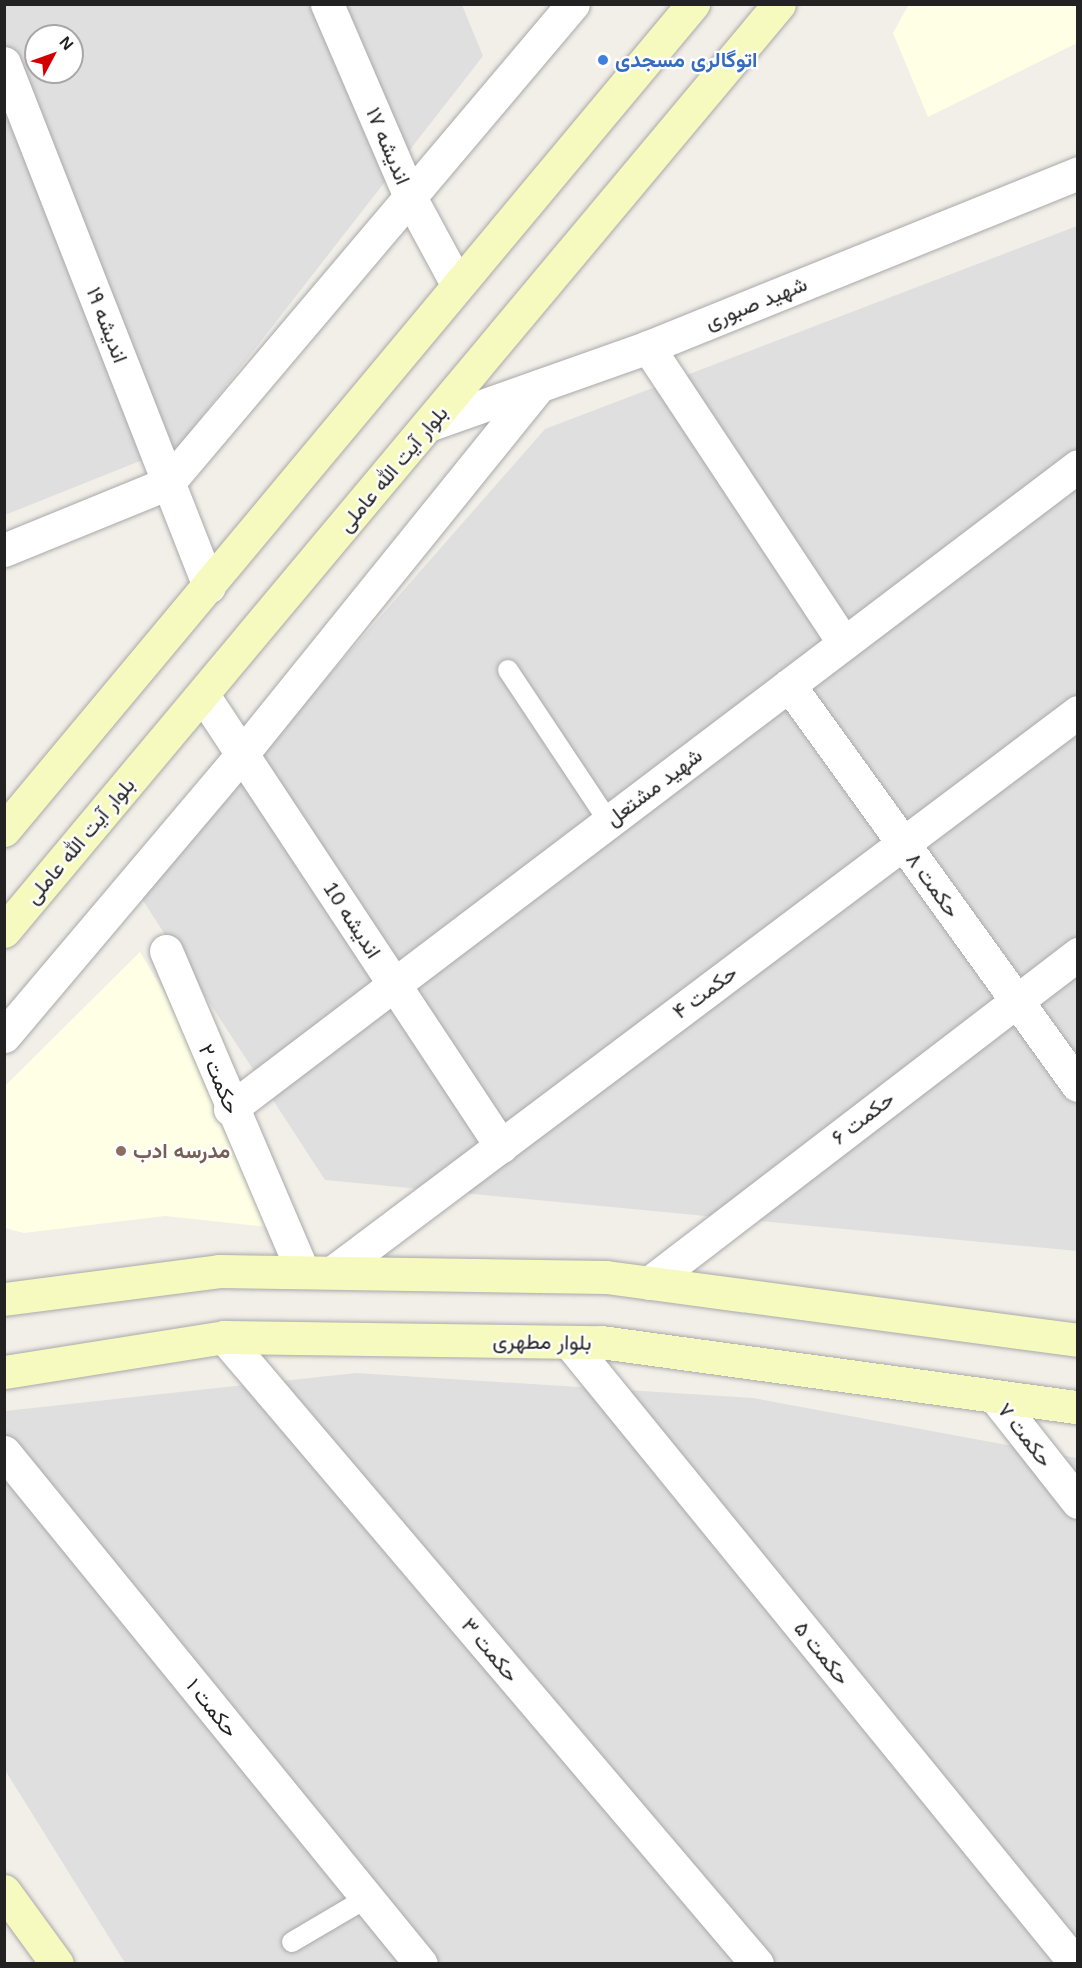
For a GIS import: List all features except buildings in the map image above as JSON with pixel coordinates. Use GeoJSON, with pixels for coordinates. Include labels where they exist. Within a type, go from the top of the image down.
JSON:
{"type":"FeatureCollection","features":[{"type":"Feature","properties":{"kind":"main road","name":"بلوار آیت‌ الله عاملی"},"geometry":{"type":"LineString","coordinates":[[4,931],[431,424],[779,4]]}},
{"type":"Feature","properties":{"kind":"main road"},"geometry":{"type":"LineString","coordinates":[[4,830],[209,586],[685,8]]}},
{"type":"Feature","properties":{"kind":"main road"},"geometry":{"type":"LineString","coordinates":[[15,1293],[219,1271],[606,1277],[1077,1340]]}},
{"type":"Feature","properties":{"kind":"main road","name":"بلوار مطهری"},"geometry":{"type":"LineString","coordinates":[[4,1372],[224,1337],[601,1342],[1077,1407]]}},
{"type":"Feature","properties":{"kind":"main road"},"geometry":{"type":"LineString","coordinates":[[4,1891],[57,1964]]}},
{"type":"Feature","properties":{"kind":"street","name":"اندیشه ۱۷"},"geometry":{"type":"LineString","coordinates":[[327,4],[410,197],[457,284]]}},
{"type":"Feature","properties":{"kind":"street"},"geometry":{"type":"LineString","coordinates":[[4,550],[168,483],[573,4]]}},
{"type":"Feature","properties":{"kind":"street","name":"اندیشه ۱۹"},"geometry":{"type":"LineString","coordinates":[[4,63],[209,586]]}},
{"type":"Feature","properties":{"kind":"street","name":"شهید صبوری"},"geometry":{"type":"LineString","coordinates":[[431,424],[648,347],[1077,173]]}},
{"type":"Feature","properties":{"kind":"street"},"geometry":{"type":"LineString","coordinates":[[648,347],[844,643]]}},
{"type":"Feature","properties":{"kind":"street"},"geometry":{"type":"LineString","coordinates":[[4,1036],[243,753],[539,386]]}},
{"type":"Feature","properties":{"kind":"street","name":"شهید مشتعل"},"geometry":{"type":"LineString","coordinates":[[230,1109],[1077,466]]}},
{"type":"Feature","properties":{"kind":"street","name":"حکمت ۸"},"geometry":{"type":"LineString","coordinates":[[789,684],[1077,1084]]}},
{"type":"Feature","properties":{"kind":"street","name":"اندیشه 10"},"geometry":{"type":"LineString","coordinates":[[203,694],[501,1146]]}},
{"type":"Feature","properties":{"kind":"street","name":"حکمت ۴"},"geometry":{"type":"LineString","coordinates":[[318,1272],[501,1146],[1077,712]]}},
{"type":"Feature","properties":{"kind":"street","name":"حکمت ۲"},"geometry":{"type":"LineString","coordinates":[[166,951],[230,1109],[318,1272]]}},
{"type":"Feature","properties":{"kind":"street","name":"حکمت ۶"},"geometry":{"type":"LineString","coordinates":[[650,1283],[1077,954]]}},
{"type":"Feature","properties":{"kind":"street","name":"حکمت ۳"},"geometry":{"type":"LineString","coordinates":[[224,1337],[757,1964]]}},
{"type":"Feature","properties":{"kind":"street","name":"حکمت ۵"},"geometry":{"type":"LineString","coordinates":[[569,1342],[1076,1964]]}},
{"type":"Feature","properties":{"kind":"street","name":"حکمت ۷"},"geometry":{"type":"LineString","coordinates":[[995,1397],[1077,1502]]}},
{"type":"Feature","properties":{"kind":"street","name":"حکمت ۱"},"geometry":{"type":"LineString","coordinates":[[4,1452],[365,1899],[421,1964]]}},
{"type":"Feature","properties":{"kind":"lane"},"geometry":{"type":"LineString","coordinates":[[508,670],[609,822]]}},
{"type":"Feature","properties":{"kind":"lane"},"geometry":{"type":"LineString","coordinates":[[292,1942],[365,1899]]}},
{"type":"Feature","properties":{"kind":"shaded area"},"geometry":{"type":"Polygon","coordinates":[[[909,4],[1077,5],[1077,43],[928,117],[893,33],[909,4]]]}},
{"type":"Feature","properties":{"kind":"shaded area"},"geometry":{"type":"Polygon","coordinates":[[[4,5],[462,5],[483,56],[180,445],[5,515],[4,5]]]}},
{"type":"Feature","properties":{"kind":"shaded area"},"geometry":{"type":"Polygon","coordinates":[[[1077,226],[1077,1251],[325,1180],[138,893],[545,429],[1077,226]]]}},
{"type":"Feature","properties":{"kind":"shaded area","name":"مدرسه ادب"},"geometry":{"type":"Polygon","coordinates":[[[140,952],[192,1039],[268,1227],[165,1216],[24,1233],[5,1228],[5,1086],[140,952]]]}},
{"type":"Feature","properties":{"kind":"shaded area"},"geometry":{"type":"Polygon","coordinates":[[[356,1373],[753,1398],[1077,1458],[1077,1963],[125,1963],[5,1770],[5,1411],[356,1373]]]}},
{"type":"Feature","properties":{"kind":"place","name":"اتوگالری مسجدی"},"geometry":{"type":"Point","coordinates":[603,60]}},
{"type":"Feature","properties":{"kind":"place","name":"مدرسه ادب"},"geometry":{"type":"Point","coordinates":[121,1151]}}]}
